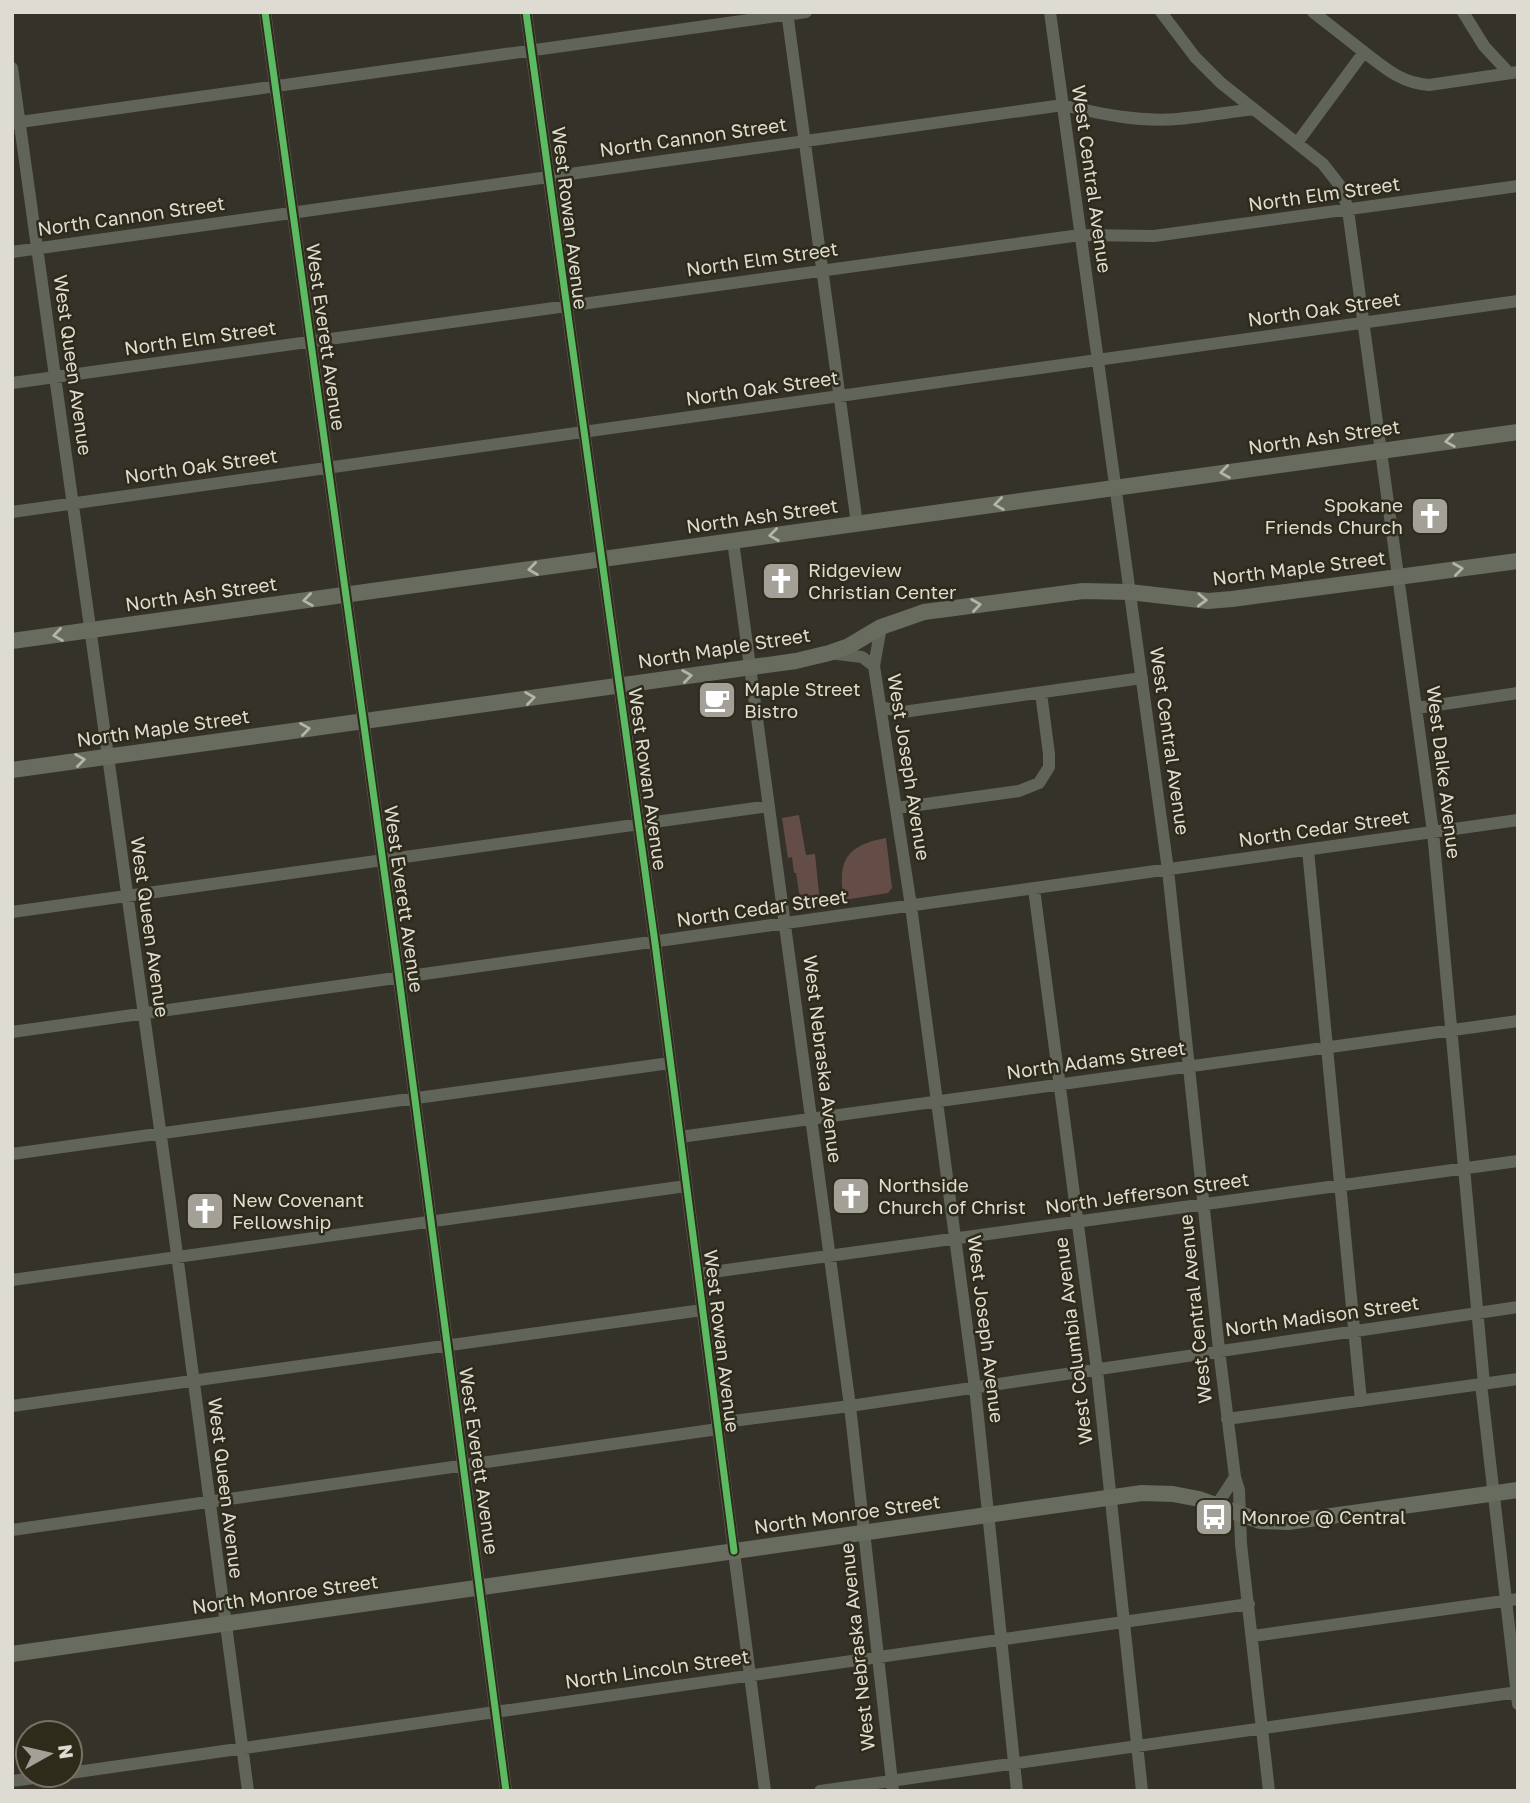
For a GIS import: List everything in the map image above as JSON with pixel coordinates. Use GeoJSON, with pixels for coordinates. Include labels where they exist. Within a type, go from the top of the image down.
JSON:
{"type":"FeatureCollection","features":[{"type":"Feature","properties":{"kind":"main road","name":"North Ash Street"},"geometry":{"type":"LineString","coordinates":[[12,641],[1518,432]]}},
{"type":"Feature","properties":{"kind":"main road","name":"North Maple Street"},"geometry":{"type":"LineString","coordinates":[[12,770],[751,667],[829,653],[849,646],[881,627],[924,612],[1083,591],[1129,592],[1208,601],[1518,561]]}},
{"type":"Feature","properties":{"kind":"main road","name":"North Monroe Street"},"geometry":{"type":"LineString","coordinates":[[12,1654],[1142,1493],[1173,1494],[1199,1499],[1260,1521],[1288,1522],[1518,1490]]}},
{"type":"Feature","properties":{"kind":"street","name":"West Everett Avenue"},"geometry":{"type":"LineString","coordinates":[[265,12],[399,978],[506,1791]]}},
{"type":"Feature","properties":{"kind":"street","name":"West Rowan Avenue"},"geometry":{"type":"LineString","coordinates":[[526,12],[655,943],[765,1791]]}},
{"type":"Feature","properties":{"kind":"street"},"geometry":{"type":"LineString","coordinates":[[16,123],[806,12]]}},
{"type":"Feature","properties":{"kind":"street","name":"West Central Avenue"},"geometry":{"type":"LineString","coordinates":[[1050,12],[1168,870],[1219,1350],[1235,1477],[1239,1490],[1239,1515],[1269,1791]]}},
{"type":"Feature","properties":{"kind":"street","name":"West Dalke Avenue"},"geometry":{"type":"LineString","coordinates":[[1161,12],[1195,57],[1221,83],[1323,164],[1341,187],[1348,210],[1433,832],[1479,1313],[1493,1494],[1512,1599],[1517,1696]]}},
{"type":"Feature","properties":{"kind":"street"},"geometry":{"type":"LineString","coordinates":[[1313,12],[1401,79],[1414,84],[1429,85],[1513,73]]}},
{"type":"Feature","properties":{"kind":"street"},"geometry":{"type":"LineString","coordinates":[[1463,12],[1483,46],[1513,73]]}},
{"type":"Feature","properties":{"kind":"street"},"geometry":{"type":"LineString","coordinates":[[787,14],[857,523]]}},
{"type":"Feature","properties":{"kind":"street"},"geometry":{"type":"LineString","coordinates":[[1297,144],[1364,52]]}},
{"type":"Feature","properties":{"kind":"street","name":"West Queen Avenue"},"geometry":{"type":"LineString","coordinates":[[12,68],[16,123],[38,248],[248,1791]]}},
{"type":"Feature","properties":{"kind":"street","name":"North Cannon Street"},"geometry":{"type":"LineString","coordinates":[[12,252],[1063,105],[1138,119],[1177,119],[1254,109]]}},
{"type":"Feature","properties":{"kind":"street","name":"North Elm Street"},"geometry":{"type":"LineString","coordinates":[[12,383],[1080,235],[1154,236],[1518,186]]}},
{"type":"Feature","properties":{"kind":"street","name":"North Oak Street"},"geometry":{"type":"LineString","coordinates":[[12,512],[1518,301]]}},
{"type":"Feature","properties":{"kind":"street","name":"West Nebraska Avenue"},"geometry":{"type":"LineString","coordinates":[[733,541],[850,1406],[892,1786]]}},
{"type":"Feature","properties":{"kind":"street","name":"West Joseph Avenue"},"geometry":{"type":"LineString","coordinates":[[881,627],[874,666],[911,906],[975,1388],[1017,1791]]}},
{"type":"Feature","properties":{"kind":"street"},"geometry":{"type":"LineString","coordinates":[[829,653],[862,657],[874,666]]}},
{"type":"Feature","properties":{"kind":"street"},"geometry":{"type":"LineString","coordinates":[[881,707],[903,712],[1142,678]]}},
{"type":"Feature","properties":{"kind":"street"},"geometry":{"type":"LineString","coordinates":[[897,808],[1019,791],[1040,783],[1049,767],[1041,693]]}},
{"type":"Feature","properties":{"kind":"street"},"geometry":{"type":"LineString","coordinates":[[1417,708],[1518,693]]}},
{"type":"Feature","properties":{"kind":"street"},"geometry":{"type":"LineString","coordinates":[[12,912],[769,806]]}},
{"type":"Feature","properties":{"kind":"street","name":"North Cedar Street"},"geometry":{"type":"LineString","coordinates":[[12,1032],[1518,821]]}},
{"type":"Feature","properties":{"kind":"street"},"geometry":{"type":"LineString","coordinates":[[1308,850],[1362,1401]]}},
{"type":"Feature","properties":{"kind":"street","name":"West Columbia Avenue"},"geometry":{"type":"LineString","coordinates":[[1034,888],[1097,1370],[1142,1791]]}},
{"type":"Feature","properties":{"kind":"street","name":"North Adams Street"},"geometry":{"type":"LineString","coordinates":[[680,1137],[1518,1021]]}},
{"type":"Feature","properties":{"kind":"street"},"geometry":{"type":"LineString","coordinates":[[12,1154],[670,1063]]}},
{"type":"Feature","properties":{"kind":"street","name":"North Jefferson Street"},"geometry":{"type":"LineString","coordinates":[[698,1274],[1518,1161]]}},
{"type":"Feature","properties":{"kind":"street"},"geometry":{"type":"LineString","coordinates":[[12,1280],[686,1186]]}},
{"type":"Feature","properties":{"kind":"street","name":"North Madison Street"},"geometry":{"type":"LineString","coordinates":[[12,1530],[1518,1307]]}},
{"type":"Feature","properties":{"kind":"street"},"geometry":{"type":"LineString","coordinates":[[12,1406],[702,1310]]}},
{"type":"Feature","properties":{"kind":"street"},"geometry":{"type":"LineString","coordinates":[[1227,1419],[1518,1379]]}},
{"type":"Feature","properties":{"kind":"street"},"geometry":{"type":"LineString","coordinates":[[1216,1506],[1235,1477]]}},
{"type":"Feature","properties":{"kind":"street"},"geometry":{"type":"LineString","coordinates":[[1253,1636],[1512,1599]]}},
{"type":"Feature","properties":{"kind":"street","name":"North Lincoln Street"},"geometry":{"type":"LineString","coordinates":[[84,1771],[1249,1604]]}},
{"type":"Feature","properties":{"kind":"street"},"geometry":{"type":"LineString","coordinates":[[820,1791],[892,1786],[1014,1762],[1517,1696]]}},
{"type":"Feature","properties":{"kind":"shaded area"},"geometry":{"type":"Polygon","coordinates":[[[799,815],[806,855],[815,854],[820,903],[801,905],[792,857],[788,858],[782,818],[799,815]]]}},
{"type":"Feature","properties":{"kind":"shaded area"},"geometry":{"type":"Polygon","coordinates":[[[886,838],[892,888],[888,893],[844,900],[842,875],[847,857],[862,845],[886,838]]]}},
{"type":"Feature","properties":{"kind":"cycle path"},"geometry":{"type":"LineString","coordinates":[[265,12],[399,978],[506,1791]]}},
{"type":"Feature","properties":{"kind":"cycle path"},"geometry":{"type":"LineString","coordinates":[[526,12],[655,943],[734,1551]]}},
{"type":"Feature","properties":{"kind":"place","name":"Spokane Friends Church"},"geometry":{"type":"Point","coordinates":[1430,516]}},
{"type":"Feature","properties":{"kind":"place","name":"Ridgeview Christian Center"},"geometry":{"type":"Point","coordinates":[781,581]}},
{"type":"Feature","properties":{"kind":"place","name":"Maple Street Bistro"},"geometry":{"type":"Point","coordinates":[717,700]}},
{"type":"Feature","properties":{"kind":"place","name":"Northside Church of Christ"},"geometry":{"type":"Point","coordinates":[851,1196]}},
{"type":"Feature","properties":{"kind":"place","name":"New Covenant Fellowship"},"geometry":{"type":"Point","coordinates":[205,1211]}},
{"type":"Feature","properties":{"kind":"place","name":"Monroe @ Central"},"geometry":{"type":"Point","coordinates":[1214,1517]}}]}
